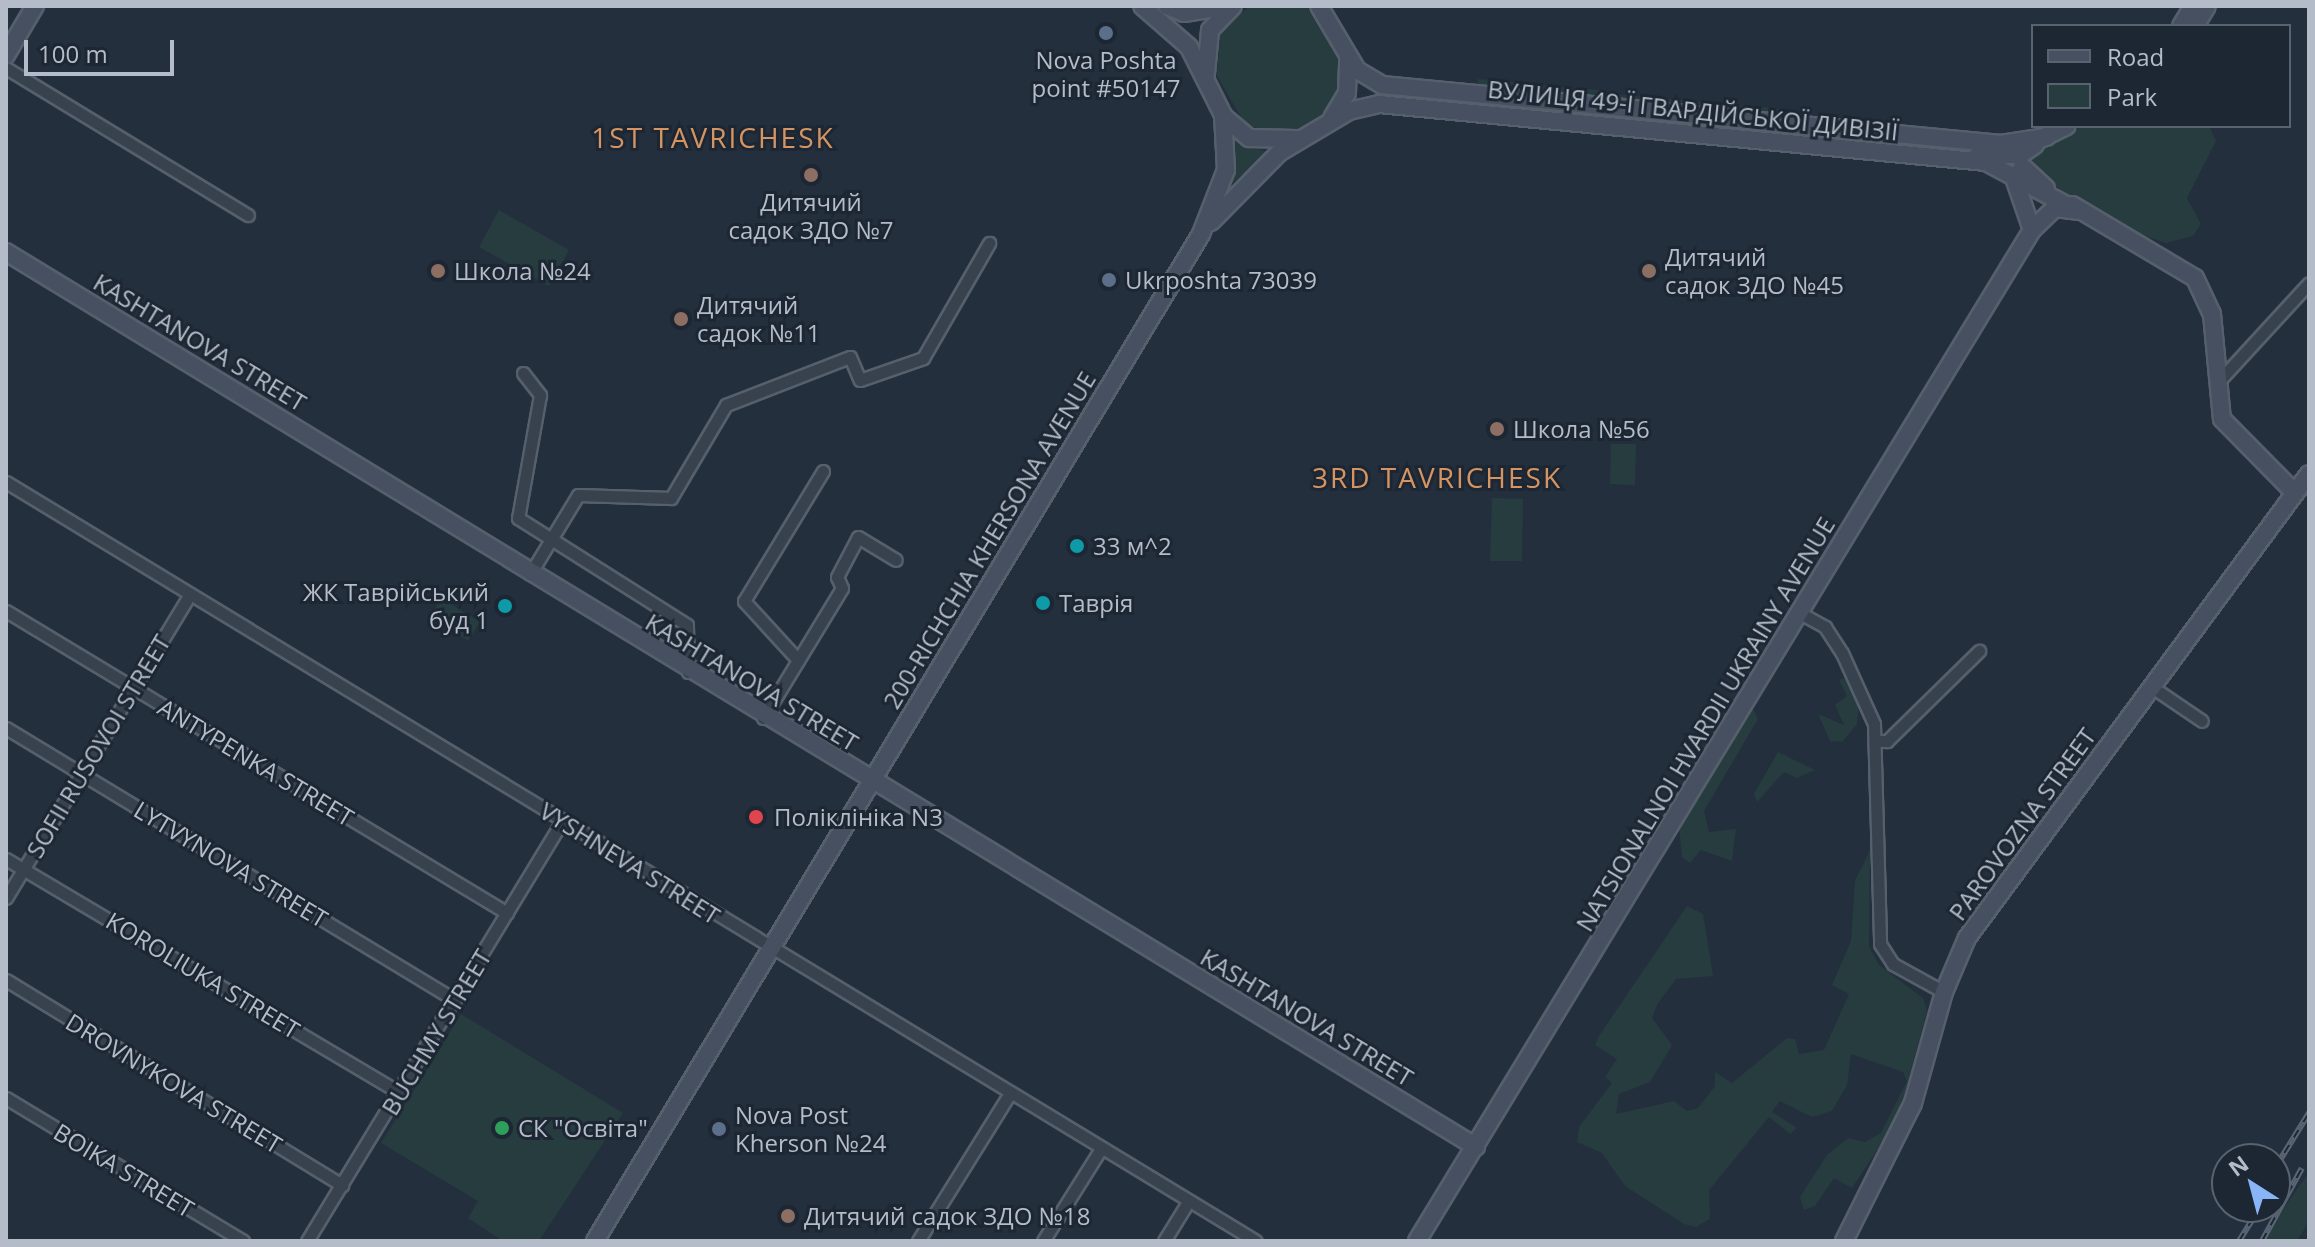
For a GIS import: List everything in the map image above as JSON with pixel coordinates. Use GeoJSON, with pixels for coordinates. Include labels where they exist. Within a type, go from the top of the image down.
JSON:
{"type":"FeatureCollection","features":[{"type":"Feature","properties":{"kind":"street"},"geometry":{"type":"LineString","coordinates":[[6,55],[11,36],[35,6]]}},
{"type":"Feature","properties":{"kind":"street"},"geometry":{"type":"LineString","coordinates":[[1142,6],[1173,30],[1206,75],[1223,115],[1226,170],[1201,234]]}},
{"type":"Feature","properties":{"kind":"street"},"geometry":{"type":"LineString","coordinates":[[1167,6],[1184,13],[1230,6]]}},
{"type":"Feature","properties":{"kind":"street"},"geometry":{"type":"LineString","coordinates":[[1206,75],[1210,30],[1230,6]]}},
{"type":"Feature","properties":{"kind":"street"},"geometry":{"type":"LineString","coordinates":[[1201,234],[1241,185],[1325,125],[1347,93],[1348,58],[1319,6]]}},
{"type":"Feature","properties":{"kind":"street"},"geometry":{"type":"LineString","coordinates":[[1328,6],[1331,23]]}},
{"type":"Feature","properties":{"kind":"street"},"geometry":{"type":"LineString","coordinates":[[2182,24],[2193,6]]}},
{"type":"Feature","properties":{"kind":"street"},"geometry":{"type":"LineString","coordinates":[[2196,24],[2207,6]]}},
{"type":"Feature","properties":{"kind":"street","name":"ВУЛИЦЯ 49-Ї ГВАРДІЙСЬКОЇ ДИВІЗІЇ"},"geometry":{"type":"LineString","coordinates":[[1348,58],[1382,85],[1472,96],[1695,114],[2014,166]]}},
{"type":"Feature","properties":{"kind":"street"},"geometry":{"type":"LineString","coordinates":[[6,68],[248,215]]}},
{"type":"Feature","properties":{"kind":"street"},"geometry":{"type":"LineString","coordinates":[[1496,98],[1503,107],[1579,115],[1589,124],[1603,116],[1674,123],[1695,114]]}},
{"type":"Feature","properties":{"kind":"street","name":"ВУЛИЦЯ 49-Ї ГВАРДІЙСЬКОЇ ДИВІЗІЇ"},"geometry":{"type":"LineString","coordinates":[[1325,125],[1379,104],[2014,166]]}},
{"type":"Feature","properties":{"kind":"street"},"geometry":{"type":"LineString","coordinates":[[1223,115],[1258,141],[1306,136]]}},
{"type":"Feature","properties":{"kind":"street"},"geometry":{"type":"LineString","coordinates":[[2014,166],[2046,137],[2063,128]]}},
{"type":"Feature","properties":{"kind":"street"},"geometry":{"type":"LineString","coordinates":[[2014,166],[2080,211],[2195,278],[2212,314],[2222,419],[2295,493]]}},
{"type":"Feature","properties":{"kind":"street"},"geometry":{"type":"LineString","coordinates":[[2014,166],[2032,230],[2055,208],[2080,211]]}},
{"type":"Feature","properties":{"kind":"street","name":"NATSIONALNOI HVARDII UKRAINY AVENUE"},"geometry":{"type":"LineString","coordinates":[[1417,1241],[2032,230]]}},
{"type":"Feature","properties":{"kind":"street","name":"200-RICHCHIA KHERSONA AVENUE"},"geometry":{"type":"LineString","coordinates":[[595,1241],[1201,234]]}},
{"type":"Feature","properties":{"kind":"street"},"geometry":{"type":"LineString","coordinates":[[530,574],[578,495],[671,498],[726,405],[850,357],[860,380],[923,358],[989,243]]}},
{"type":"Feature","properties":{"kind":"street","name":"KASHTANOVA STREET"},"geometry":{"type":"LineString","coordinates":[[6,252],[763,719],[873,781],[1476,1147]]}},
{"type":"Feature","properties":{"kind":"street"},"geometry":{"type":"LineString","coordinates":[[2218,382],[2309,283]]}},
{"type":"Feature","properties":{"kind":"street"},"geometry":{"type":"LineString","coordinates":[[523,373],[540,395],[518,518],[687,625],[688,673]]}},
{"type":"Feature","properties":{"kind":"street"},"geometry":{"type":"LineString","coordinates":[[798,660],[744,601],[823,471]]}},
{"type":"Feature","properties":{"kind":"street","name":"PAROVOZNA STREET"},"geometry":{"type":"LineString","coordinates":[[1844,1241],[1913,1103],[1944,992],[1967,938],[2309,474]]}},
{"type":"Feature","properties":{"kind":"street","name":"VYSHNEVA STREET"},"geometry":{"type":"LineString","coordinates":[[6,482],[1100,1150],[1256,1241]]}},
{"type":"Feature","properties":{"kind":"street"},"geometry":{"type":"LineString","coordinates":[[763,719],[842,588],[837,577],[858,537],[896,560]]}},
{"type":"Feature","properties":{"kind":"street","name":"SOFII RUSOVOI STREET"},"geometry":{"type":"LineString","coordinates":[[6,898],[190,594]]}},
{"type":"Feature","properties":{"kind":"street","name":"ANTYPENKA STREET"},"geometry":{"type":"LineString","coordinates":[[6,611],[507,913]]}},
{"type":"Feature","properties":{"kind":"street"},"geometry":{"type":"LineString","coordinates":[[1800,613],[1825,627],[1842,653],[1877,741],[1880,944],[1893,964],[1944,992]]}},
{"type":"Feature","properties":{"kind":"street"},"geometry":{"type":"LineString","coordinates":[[1877,741],[1887,741],[1979,651]]}},
{"type":"Feature","properties":{"kind":"street"},"geometry":{"type":"LineString","coordinates":[[2152,687],[2202,721]]}},
{"type":"Feature","properties":{"kind":"street","name":"LYTVYNOVA STREET"},"geometry":{"type":"LineString","coordinates":[[6,728],[455,1000]]}},
{"type":"Feature","properties":{"kind":"street","name":"BUCHMY STREET"},"geometry":{"type":"LineString","coordinates":[[307,1241],[562,821]]}},
{"type":"Feature","properties":{"kind":"street","name":"KOROLIUKA STREET"},"geometry":{"type":"LineString","coordinates":[[6,859],[398,1092]]}},
{"type":"Feature","properties":{"kind":"street","name":"DROVNYKOVA STREET"},"geometry":{"type":"LineString","coordinates":[[6,980],[342,1185]]}},
{"type":"Feature","properties":{"kind":"street"},"geometry":{"type":"LineString","coordinates":[[918,1241],[1010,1093]]}},
{"type":"Feature","properties":{"kind":"street","name":"BOIKA STREET"},"geometry":{"type":"LineString","coordinates":[[6,1098],[243,1241]]}},
{"type":"Feature","properties":{"kind":"street"},"geometry":{"type":"LineString","coordinates":[[1043,1241],[1100,1150]]}},
{"type":"Feature","properties":{"kind":"street"},"geometry":{"type":"LineString","coordinates":[[1164,1241],[1188,1202]]}},
{"type":"Feature","properties":{"kind":"green space"},"geometry":{"type":"Polygon","coordinates":[[[1250,6],[1306,6],[1338,57],[1339,92],[1327,113],[1291,134],[1246,126],[1217,76],[1220,29],[1250,6]]]}},
{"type":"Feature","properties":{"kind":"green space"},"geometry":{"type":"Polygon","coordinates":[[[1478,79],[1599,90],[1598,98],[1477,87],[1478,79]]]}},
{"type":"Feature","properties":{"kind":"green space"},"geometry":{"type":"Polygon","coordinates":[[[1610,94],[1786,109],[1785,117],[1610,101],[1610,94]]]}},
{"type":"Feature","properties":{"kind":"green space"},"geometry":{"type":"Polygon","coordinates":[[[2079,128],[2210,128],[2216,141],[2187,198],[2201,224],[2193,236],[2166,243],[2108,224],[2036,172],[2030,155],[2079,128]]]}},
{"type":"Feature","properties":{"kind":"green space"},"geometry":{"type":"Polygon","coordinates":[[[1234,139],[1269,153],[1232,183],[1234,160],[1234,139]]]}},
{"type":"Feature","properties":{"kind":"green space"},"geometry":{"type":"Polygon","coordinates":[[[499,210],[569,250],[549,286],[479,247],[499,210]]]}},
{"type":"Feature","properties":{"kind":"green space"},"geometry":{"type":"Polygon","coordinates":[[[1611,444],[1636,444],[1635,485],[1610,484],[1611,444]]]}},
{"type":"Feature","properties":{"kind":"green space"},"geometry":{"type":"Polygon","coordinates":[[[1492,498],[1523,499],[1522,561],[1490,561],[1492,498]]]}},
{"type":"Feature","properties":{"kind":"green space"},"geometry":{"type":"Polygon","coordinates":[[[441,598],[480,622],[468,641],[430,617],[441,598]]]}},
{"type":"Feature","properties":{"kind":"green space"},"geometry":{"type":"Polygon","coordinates":[[[1845,678],[1859,704],[1857,724],[1842,742],[1830,741],[1818,714],[1844,725],[1835,705],[1847,696],[1839,680],[1845,678]]]}},
{"type":"Feature","properties":{"kind":"green space"},"geometry":{"type":"Polygon","coordinates":[[[1752,707],[1758,719],[1704,811],[1709,832],[1736,829],[1732,861],[1701,850],[1690,863],[1682,857],[1679,825],[1752,707]]]}},
{"type":"Feature","properties":{"kind":"green space"},"geometry":{"type":"Polygon","coordinates":[[[1778,752],[1815,770],[1797,778],[1784,772],[1757,802],[1754,794],[1778,752]]]}},
{"type":"Feature","properties":{"kind":"green space"},"geometry":{"type":"Polygon","coordinates":[[[1870,850],[1869,946],[1879,965],[1923,998],[1927,1011],[1898,1119],[1852,1188],[1834,1178],[1815,1206],[1804,1210],[1800,1197],[1827,1155],[1848,1138],[1865,1142],[1881,1133],[1907,1081],[1903,1072],[1851,1054],[1847,1085],[1832,1111],[1812,1117],[1780,1101],[1772,1112],[1797,1128],[1790,1134],[1769,1117],[1709,1190],[1710,1219],[1696,1227],[1684,1224],[1625,1186],[1602,1153],[1577,1142],[1579,1127],[1612,1083],[1605,1077],[1617,1059],[1595,1045],[1599,1036],[1687,906],[1703,914],[1713,976],[1676,979],[1658,1003],[1652,1018],[1672,1045],[1650,1082],[1619,1094],[1616,1114],[1674,1101],[1687,1111],[1698,1108],[1715,1086],[1715,1072],[1732,1083],[1787,1038],[1795,1039],[1799,1054],[1824,1050],[1849,994],[1832,985],[1851,941],[1855,881],[1870,850]]]}},
{"type":"Feature","properties":{"kind":"green space","name":"СК \"Освіта\""},"geometry":{"type":"Polygon","coordinates":[[[461,1014],[623,1113],[539,1241],[503,1241],[468,1218],[478,1201],[381,1143],[461,1014]]]}},
{"type":"Feature","properties":{"kind":"green space"},"geometry":{"type":"Polygon","coordinates":[[[2309,1172],[2309,1221],[2297,1241],[2261,1241],[2274,1223],[2291,1223],[2291,1198],[2309,1172]]]}},
{"type":"Feature","properties":{"kind":"railway"},"geometry":{"type":"LineString","coordinates":[[2290,1143],[2309,1113]]}},
{"type":"Feature","properties":{"kind":"railway"},"geometry":{"type":"LineString","coordinates":[[2262,1241],[2302,1168]]}},
{"type":"Feature","properties":{"kind":"railway"},"geometry":{"type":"LineString","coordinates":[[2239,1241],[2250,1223]]}},
{"type":"Feature","properties":{"kind":"place","name":"Nova Poshta point #50147"},"geometry":{"type":"Point","coordinates":[1106,33]}},
{"type":"Feature","properties":{"kind":"place","name":"Дитячий садок ЗДО №7"},"geometry":{"type":"Point","coordinates":[811,175]}},
{"type":"Feature","properties":{"kind":"place","name":"Школа №24"},"geometry":{"type":"Point","coordinates":[438,271]}},
{"type":"Feature","properties":{"kind":"place","name":"Дитячий садок ЗДО №45"},"geometry":{"type":"Point","coordinates":[1649,271]}},
{"type":"Feature","properties":{"kind":"place","name":"Ukrposhta 73039"},"geometry":{"type":"Point","coordinates":[1109,280]}},
{"type":"Feature","properties":{"kind":"place","name":"Дитячий садок №11"},"geometry":{"type":"Point","coordinates":[681,319]}},
{"type":"Feature","properties":{"kind":"place","name":"Школа №56"},"geometry":{"type":"Point","coordinates":[1497,429]}},
{"type":"Feature","properties":{"kind":"place","name":"33 м^2"},"geometry":{"type":"Point","coordinates":[1077,546]}},
{"type":"Feature","properties":{"kind":"place","name":"Таврія"},"geometry":{"type":"Point","coordinates":[1043,603]}},
{"type":"Feature","properties":{"kind":"place","name":"ЖК Таврійський буд 1"},"geometry":{"type":"Point","coordinates":[505,606]}},
{"type":"Feature","properties":{"kind":"place","name":"Поліклініка N3"},"geometry":{"type":"Point","coordinates":[756,817]}},
{"type":"Feature","properties":{"kind":"place","name":"СК \"Освіта\""},"geometry":{"type":"Point","coordinates":[502,1128]}},
{"type":"Feature","properties":{"kind":"place","name":"Nova Post Kherson №24"},"geometry":{"type":"Point","coordinates":[719,1129]}},
{"type":"Feature","properties":{"kind":"place","name":"Дитячий садок ЗДО №18"},"geometry":{"type":"Point","coordinates":[788,1216]}},
{"type":"Feature","properties":{"kind":"district","name":"1ST TAVRICHESK"},"geometry":{"type":"Point","coordinates":[713,137]}},
{"type":"Feature","properties":{"kind":"district","name":"3RD TAVRICHESK"},"geometry":{"type":"Point","coordinates":[1437,477]}}]}
